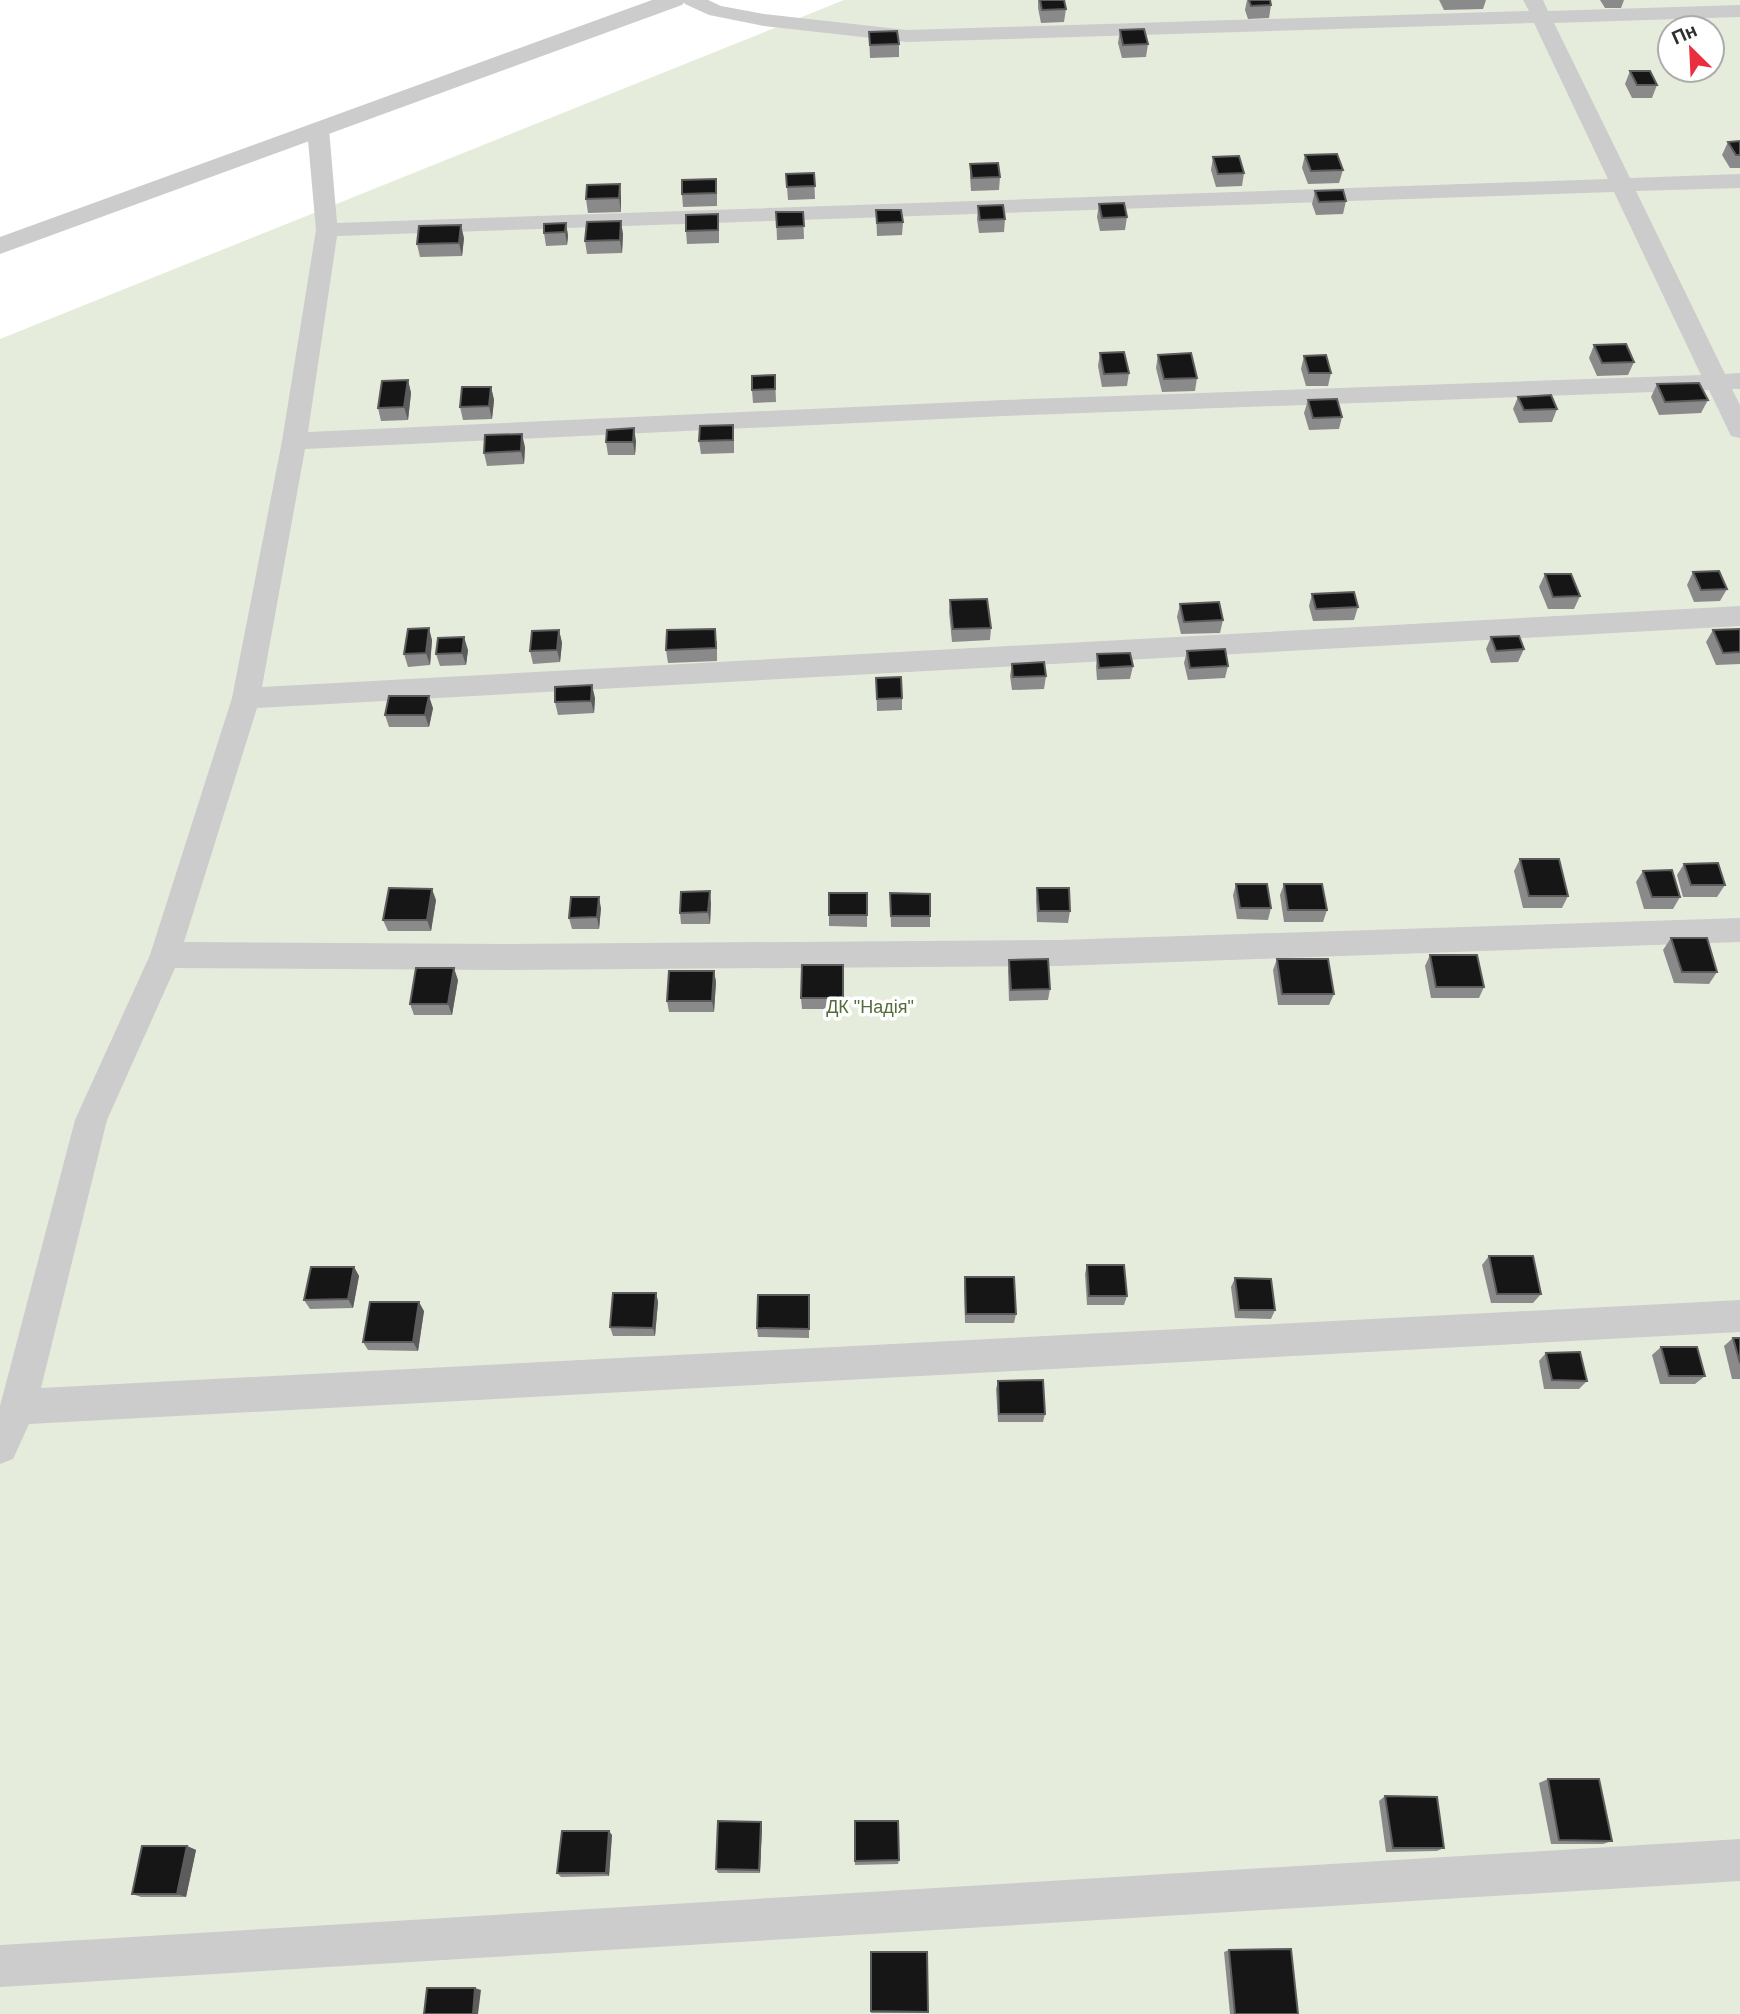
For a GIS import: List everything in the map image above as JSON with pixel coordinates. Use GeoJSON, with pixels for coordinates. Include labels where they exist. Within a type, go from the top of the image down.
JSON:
{"type":"FeatureCollection","features":[{"type":"Feature","properties":{"kind":"street"},"geometry":{"type":"LineString","coordinates":[[0,246],[674,0]]}},
{"type":"Feature","properties":{"kind":"lane"},"geometry":{"type":"LineString","coordinates":[[692,0],[716,11],[764,20],[907,36],[1538,8],[1740,11]]}},
{"type":"Feature","properties":{"kind":"lane"},"geometry":{"type":"LineString","coordinates":[[1538,8],[1625,186],[1729,381],[1740,430]]}},
{"type":"Feature","properties":{"kind":"lane"},"geometry":{"type":"LineString","coordinates":[[0,1446],[18,1406],[91,1120],[165,955],[246,698],[294,442],[327,230],[318,129]]}},
{"type":"Feature","properties":{"kind":"lane"},"geometry":{"type":"LineString","coordinates":[[327,230],[1740,181]]}},
{"type":"Feature","properties":{"kind":"lane"},"geometry":{"type":"LineString","coordinates":[[294,442],[990,408],[1729,381]]}},
{"type":"Feature","properties":{"kind":"lane"},"geometry":{"type":"LineString","coordinates":[[246,698],[1740,616]]}},
{"type":"Feature","properties":{"kind":"lane"},"geometry":{"type":"LineString","coordinates":[[165,955],[502,957],[1059,953],[1740,930]]}},
{"type":"Feature","properties":{"kind":"lane"},"geometry":{"type":"LineString","coordinates":[[18,1406],[1740,1315]]}},
{"type":"Feature","properties":{"kind":"lane"},"geometry":{"type":"LineString","coordinates":[[0,1966],[1740,1860]]}},
{"type":"Feature","properties":{"kind":"green space","name":"ДК \"Надія\""},"geometry":{"type":"Polygon","coordinates":[[[844,0],[1740,0],[1740,2014],[0,2014],[0,339],[844,0]]]}},
{"type":"Feature","properties":{"kind":"building"},"geometry":{"type":"Polygon","coordinates":[[[1040,0],[1064,0],[1066,9],[1042,10],[1040,0]]]}},
{"type":"Feature","properties":{"kind":"building"},"geometry":{"type":"Polygon","coordinates":[[[1249,0],[1270,0],[1271,5],[1251,6],[1249,0]]]}},
{"type":"Feature","properties":{"kind":"building"},"geometry":{"type":"Polygon","coordinates":[[[1144,29],[1148,44],[1123,45],[1120,30],[1144,29]]]}},
{"type":"Feature","properties":{"kind":"building"},"geometry":{"type":"Polygon","coordinates":[[[897,31],[899,44],[870,45],[869,32],[897,31]]]}},
{"type":"Feature","properties":{"kind":"building"},"geometry":{"type":"Polygon","coordinates":[[[1630,71],[1650,71],[1657,85],[1637,85],[1630,71]]]}},
{"type":"Feature","properties":{"kind":"building"},"geometry":{"type":"Polygon","coordinates":[[[1740,141],[1740,155],[1736,155],[1728,142],[1740,141]]]}},
{"type":"Feature","properties":{"kind":"building"},"geometry":{"type":"Polygon","coordinates":[[[1337,154],[1343,170],[1311,171],[1305,155],[1337,154]]]}},
{"type":"Feature","properties":{"kind":"building"},"geometry":{"type":"Polygon","coordinates":[[[1239,156],[1244,173],[1218,174],[1213,157],[1239,156]]]}},
{"type":"Feature","properties":{"kind":"building"},"geometry":{"type":"Polygon","coordinates":[[[998,163],[1000,177],[972,178],[970,164],[998,163]]]}},
{"type":"Feature","properties":{"kind":"building"},"geometry":{"type":"Polygon","coordinates":[[[814,173],[815,186],[787,187],[786,174],[814,173]]]}},
{"type":"Feature","properties":{"kind":"building"},"geometry":{"type":"Polygon","coordinates":[[[716,179],[716,193],[682,194],[682,180],[716,179]]]}},
{"type":"Feature","properties":{"kind":"building"},"geometry":{"type":"Polygon","coordinates":[[[620,184],[619,198],[586,199],[587,185],[620,184]]]}},
{"type":"Feature","properties":{"kind":"building"},"geometry":{"type":"Polygon","coordinates":[[[1343,190],[1346,201],[1319,202],[1315,191],[1343,190]]]}},
{"type":"Feature","properties":{"kind":"building"},"geometry":{"type":"Polygon","coordinates":[[[1124,203],[1127,217],[1102,218],[1099,204],[1124,203]]]}},
{"type":"Feature","properties":{"kind":"building"},"geometry":{"type":"Polygon","coordinates":[[[1003,205],[1005,219],[980,220],[978,206],[1003,205]]]}},
{"type":"Feature","properties":{"kind":"building"},"geometry":{"type":"Polygon","coordinates":[[[876,210],[901,210],[903,222],[877,223],[876,210]]]}},
{"type":"Feature","properties":{"kind":"building"},"geometry":{"type":"Polygon","coordinates":[[[776,212],[803,212],[804,226],[777,227],[776,212]]]}},
{"type":"Feature","properties":{"kind":"building"},"geometry":{"type":"Polygon","coordinates":[[[718,214],[718,230],[686,231],[686,215],[718,214]]]}},
{"type":"Feature","properties":{"kind":"building"},"geometry":{"type":"Polygon","coordinates":[[[621,221],[620,240],[585,241],[587,222],[621,221]]]}},
{"type":"Feature","properties":{"kind":"building"},"geometry":{"type":"Polygon","coordinates":[[[566,223],[565,232],[544,233],[544,224],[566,223]]]}},
{"type":"Feature","properties":{"kind":"building"},"geometry":{"type":"Polygon","coordinates":[[[461,225],[459,243],[417,244],[419,226],[461,225]]]}},
{"type":"Feature","properties":{"kind":"building"},"geometry":{"type":"Polygon","coordinates":[[[1626,344],[1634,362],[1602,363],[1594,345],[1626,344]]]}},
{"type":"Feature","properties":{"kind":"building"},"geometry":{"type":"Polygon","coordinates":[[[1124,352],[1129,373],[1104,374],[1100,353],[1124,352]]]}},
{"type":"Feature","properties":{"kind":"building"},"geometry":{"type":"Polygon","coordinates":[[[1191,353],[1197,378],[1164,379],[1158,355],[1191,353]]]}},
{"type":"Feature","properties":{"kind":"building"},"geometry":{"type":"Polygon","coordinates":[[[1326,355],[1331,373],[1309,373],[1304,356],[1326,355]]]}},
{"type":"Feature","properties":{"kind":"building"},"geometry":{"type":"Polygon","coordinates":[[[775,375],[775,389],[752,390],[752,376],[775,375]]]}},
{"type":"Feature","properties":{"kind":"building"},"geometry":{"type":"Polygon","coordinates":[[[408,380],[404,407],[378,408],[382,381],[408,380]]]}},
{"type":"Feature","properties":{"kind":"building"},"geometry":{"type":"Polygon","coordinates":[[[1699,383],[1708,400],[1665,402],[1657,384],[1699,383]]]}},
{"type":"Feature","properties":{"kind":"building"},"geometry":{"type":"Polygon","coordinates":[[[462,387],[491,387],[489,406],[460,407],[462,387]]]}},
{"type":"Feature","properties":{"kind":"building"},"geometry":{"type":"Polygon","coordinates":[[[1551,395],[1557,409],[1524,410],[1518,397],[1551,395]]]}},
{"type":"Feature","properties":{"kind":"building"},"geometry":{"type":"Polygon","coordinates":[[[1337,399],[1342,417],[1313,418],[1308,400],[1337,399]]]}},
{"type":"Feature","properties":{"kind":"building"},"geometry":{"type":"Polygon","coordinates":[[[733,425],[733,440],[699,441],[700,426],[733,425]]]}},
{"type":"Feature","properties":{"kind":"building"},"geometry":{"type":"Polygon","coordinates":[[[634,428],[633,442],[606,442],[607,430],[634,428]]]}},
{"type":"Feature","properties":{"kind":"building"},"geometry":{"type":"Polygon","coordinates":[[[522,434],[521,451],[484,453],[485,435],[522,434]]]}},
{"type":"Feature","properties":{"kind":"building"},"geometry":{"type":"Polygon","coordinates":[[[1719,571],[1727,589],[1701,590],[1693,572],[1719,571]]]}},
{"type":"Feature","properties":{"kind":"building"},"geometry":{"type":"Polygon","coordinates":[[[1545,574],[1571,574],[1580,596],[1553,597],[1545,574]]]}},
{"type":"Feature","properties":{"kind":"building"},"geometry":{"type":"Polygon","coordinates":[[[1354,592],[1358,607],[1316,609],[1312,594],[1354,592]]]}},
{"type":"Feature","properties":{"kind":"building"},"geometry":{"type":"Polygon","coordinates":[[[987,599],[991,628],[953,629],[950,600],[987,599]]]}},
{"type":"Feature","properties":{"kind":"building"},"geometry":{"type":"Polygon","coordinates":[[[1219,602],[1223,620],[1184,622],[1180,604],[1219,602]]]}},
{"type":"Feature","properties":{"kind":"building"},"geometry":{"type":"Polygon","coordinates":[[[429,628],[426,653],[404,654],[408,629],[429,628]]]}},
{"type":"Feature","properties":{"kind":"building"},"geometry":{"type":"Polygon","coordinates":[[[715,629],[716,648],[666,650],[667,630],[715,629]]]}},
{"type":"Feature","properties":{"kind":"building"},"geometry":{"type":"Polygon","coordinates":[[[1740,629],[1740,652],[1723,653],[1713,630],[1740,629]]]}},
{"type":"Feature","properties":{"kind":"building"},"geometry":{"type":"Polygon","coordinates":[[[559,630],[557,650],[530,651],[532,631],[559,630]]]}},
{"type":"Feature","properties":{"kind":"building"},"geometry":{"type":"Polygon","coordinates":[[[1519,636],[1524,649],[1496,651],[1491,637],[1519,636]]]}},
{"type":"Feature","properties":{"kind":"building"},"geometry":{"type":"Polygon","coordinates":[[[464,637],[462,653],[436,654],[438,638],[464,637]]]}},
{"type":"Feature","properties":{"kind":"building"},"geometry":{"type":"Polygon","coordinates":[[[1225,649],[1228,666],[1190,668],[1187,651],[1225,649]]]}},
{"type":"Feature","properties":{"kind":"building"},"geometry":{"type":"Polygon","coordinates":[[[1130,653],[1133,666],[1099,668],[1097,654],[1130,653]]]}},
{"type":"Feature","properties":{"kind":"building"},"geometry":{"type":"Polygon","coordinates":[[[1044,662],[1046,676],[1013,677],[1012,664],[1044,662]]]}},
{"type":"Feature","properties":{"kind":"building"},"geometry":{"type":"Polygon","coordinates":[[[901,677],[902,698],[877,699],[876,678],[901,677]]]}},
{"type":"Feature","properties":{"kind":"building"},"geometry":{"type":"Polygon","coordinates":[[[592,685],[591,701],[555,702],[555,687],[592,685]]]}},
{"type":"Feature","properties":{"kind":"building"},"geometry":{"type":"Polygon","coordinates":[[[389,696],[429,696],[425,715],[385,715],[389,696]]]}},
{"type":"Feature","properties":{"kind":"building"},"geometry":{"type":"Polygon","coordinates":[[[1520,859],[1559,859],[1568,896],[1529,896],[1520,859]]]}},
{"type":"Feature","properties":{"kind":"building"},"geometry":{"type":"Polygon","coordinates":[[[1718,863],[1725,885],[1691,885],[1684,864],[1718,863]]]}},
{"type":"Feature","properties":{"kind":"building"},"geometry":{"type":"Polygon","coordinates":[[[1672,870],[1680,897],[1652,897],[1643,871],[1672,870]]]}},
{"type":"Feature","properties":{"kind":"building"},"geometry":{"type":"Polygon","coordinates":[[[1236,884],[1267,884],[1271,908],[1240,908],[1236,884]]]}},
{"type":"Feature","properties":{"kind":"building"},"geometry":{"type":"Polygon","coordinates":[[[1284,884],[1322,884],[1327,910],[1288,910],[1284,884]]]}},
{"type":"Feature","properties":{"kind":"building"},"geometry":{"type":"Polygon","coordinates":[[[389,888],[432,889],[427,920],[383,920],[389,888]]]}},
{"type":"Feature","properties":{"kind":"building"},"geometry":{"type":"Polygon","coordinates":[[[1037,888],[1069,888],[1070,911],[1039,911],[1037,888]]]}},
{"type":"Feature","properties":{"kind":"building"},"geometry":{"type":"Polygon","coordinates":[[[710,891],[708,912],[680,913],[681,892],[710,891]]]}},
{"type":"Feature","properties":{"kind":"building"},"geometry":{"type":"Polygon","coordinates":[[[829,893],[867,893],[867,915],[829,915],[829,893]]]}},
{"type":"Feature","properties":{"kind":"building"},"geometry":{"type":"Polygon","coordinates":[[[890,893],[930,894],[930,916],[891,916],[890,893]]]}},
{"type":"Feature","properties":{"kind":"building"},"geometry":{"type":"Polygon","coordinates":[[[571,897],[599,897],[597,917],[569,918],[571,897]]]}},
{"type":"Feature","properties":{"kind":"building"},"geometry":{"type":"Polygon","coordinates":[[[1671,938],[1707,938],[1717,972],[1682,972],[1671,938]]]}},
{"type":"Feature","properties":{"kind":"building"},"geometry":{"type":"Polygon","coordinates":[[[1430,955],[1477,955],[1484,987],[1436,987],[1430,955]]]}},
{"type":"Feature","properties":{"kind":"building"},"geometry":{"type":"Polygon","coordinates":[[[1048,959],[1050,989],[1011,990],[1009,960],[1048,959]]]}},
{"type":"Feature","properties":{"kind":"building"},"geometry":{"type":"Polygon","coordinates":[[[1277,959],[1328,959],[1334,994],[1282,994],[1277,959]]]}},
{"type":"Feature","properties":{"kind":"building"},"geometry":{"type":"Polygon","coordinates":[[[802,965],[843,965],[843,998],[801,998],[802,965]]]}},
{"type":"Feature","properties":{"kind":"building"},"geometry":{"type":"Polygon","coordinates":[[[416,968],[454,968],[448,1004],[410,1004],[416,968]]]}},
{"type":"Feature","properties":{"kind":"building"},"geometry":{"type":"Polygon","coordinates":[[[669,971],[714,971],[712,1001],[667,1001],[669,971]]]}},
{"type":"Feature","properties":{"kind":"building"},"geometry":{"type":"Polygon","coordinates":[[[1489,1256],[1533,1256],[1541,1294],[1497,1294],[1489,1256]]]}},
{"type":"Feature","properties":{"kind":"building"},"geometry":{"type":"Polygon","coordinates":[[[1087,1265],[1124,1265],[1127,1296],[1089,1296],[1087,1265]]]}},
{"type":"Feature","properties":{"kind":"building"},"geometry":{"type":"Polygon","coordinates":[[[311,1267],[354,1267],[348,1299],[304,1300],[311,1267]]]}},
{"type":"Feature","properties":{"kind":"building"},"geometry":{"type":"Polygon","coordinates":[[[965,1277],[1014,1277],[1016,1314],[966,1314],[965,1277]]]}},
{"type":"Feature","properties":{"kind":"building"},"geometry":{"type":"Polygon","coordinates":[[[1235,1278],[1271,1279],[1275,1310],[1239,1310],[1235,1278]]]}},
{"type":"Feature","properties":{"kind":"building"},"geometry":{"type":"Polygon","coordinates":[[[613,1293],[656,1293],[653,1328],[610,1327],[613,1293]]]}},
{"type":"Feature","properties":{"kind":"building"},"geometry":{"type":"Polygon","coordinates":[[[758,1295],[809,1295],[809,1329],[757,1328],[758,1295]]]}},
{"type":"Feature","properties":{"kind":"building"},"geometry":{"type":"Polygon","coordinates":[[[370,1302],[419,1302],[413,1342],[363,1342],[370,1302]]]}},
{"type":"Feature","properties":{"kind":"building"},"geometry":{"type":"Polygon","coordinates":[[[1733,1338],[1740,1338],[1740,1363],[1733,1338]]]}},
{"type":"Feature","properties":{"kind":"building"},"geometry":{"type":"Polygon","coordinates":[[[1661,1347],[1697,1347],[1705,1376],[1669,1376],[1661,1347]]]}},
{"type":"Feature","properties":{"kind":"building"},"geometry":{"type":"Polygon","coordinates":[[[1580,1352],[1587,1381],[1552,1380],[1546,1353],[1580,1352]]]}},
{"type":"Feature","properties":{"kind":"building"},"geometry":{"type":"Polygon","coordinates":[[[1043,1380],[1045,1414],[999,1414],[998,1381],[1043,1380]]]}},
{"type":"Feature","properties":{"kind":"building"},"geometry":{"type":"Polygon","coordinates":[[[1548,1779],[1599,1779],[1612,1841],[1559,1840],[1548,1779]]]}},
{"type":"Feature","properties":{"kind":"building"},"geometry":{"type":"Polygon","coordinates":[[[1385,1796],[1437,1797],[1444,1848],[1393,1848],[1385,1796]]]}},
{"type":"Feature","properties":{"kind":"building"},"geometry":{"type":"Polygon","coordinates":[[[718,1821],[761,1822],[759,1870],[716,1869],[718,1821]]]}},
{"type":"Feature","properties":{"kind":"building"},"geometry":{"type":"Polygon","coordinates":[[[855,1821],[898,1821],[899,1860],[855,1861],[855,1821]]]}},
{"type":"Feature","properties":{"kind":"building"},"geometry":{"type":"Polygon","coordinates":[[[562,1831],[609,1831],[606,1873],[557,1873],[562,1831]]]}},
{"type":"Feature","properties":{"kind":"building"},"geometry":{"type":"Polygon","coordinates":[[[142,1846],[187,1846],[177,1894],[132,1894],[142,1846]]]}},
{"type":"Feature","properties":{"kind":"building"},"geometry":{"type":"Polygon","coordinates":[[[1291,1949],[1298,2014],[1235,2014],[1229,1950],[1291,1949]]]}},
{"type":"Feature","properties":{"kind":"building"},"geometry":{"type":"Polygon","coordinates":[[[871,1952],[927,1952],[928,2012],[871,2011],[871,1952]]]}},
{"type":"Feature","properties":{"kind":"building"},"geometry":{"type":"Polygon","coordinates":[[[427,1988],[475,1988],[473,2014],[424,2014],[427,1988]]]}}]}
